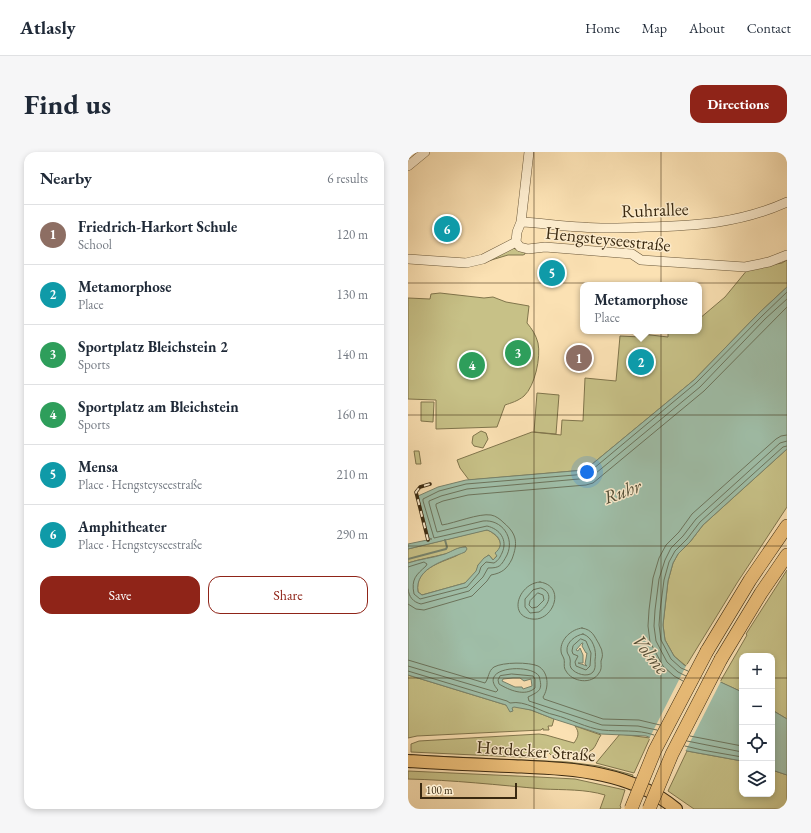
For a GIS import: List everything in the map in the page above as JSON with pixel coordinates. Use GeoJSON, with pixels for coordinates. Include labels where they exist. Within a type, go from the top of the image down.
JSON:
{"type":"FeatureCollection","features":[{"type":"Feature","properties":{"kind":"highway"},"geometry":{"type":"LineString","coordinates":[[631,809],[656,750],[707,651],[750,580],[787,526]]}},
{"type":"Feature","properties":{"kind":"highway"},"geometry":{"type":"LineString","coordinates":[[649,809],[672,754],[721,659],[750,611],[787,555]]}},
{"type":"Feature","properties":{"kind":"main road","name":"Herdecker Straße"},"geometry":{"type":"LineString","coordinates":[[408,761],[574,769],[593,772],[615,777],[634,784],[662,798],[676,809]]}},
{"type":"Feature","properties":{"kind":"street"},"geometry":{"type":"LineString","coordinates":[[410,152],[412,163],[425,152]]}},
{"type":"Feature","properties":{"kind":"street"},"geometry":{"type":"LineString","coordinates":[[408,259],[466,263],[483,259],[516,242],[516,232],[521,222],[529,152]]}},
{"type":"Feature","properties":{"kind":"street","name":"Ruhrallee"},"geometry":{"type":"LineString","coordinates":[[521,222],[583,227],[631,228],[692,226],[746,217],[787,202]]}},
{"type":"Feature","properties":{"kind":"street","name":"Hengsteyseestraße"},"geometry":{"type":"LineString","coordinates":[[516,242],[520,247],[528,249],[546,247],[632,254],[641,260],[745,266],[769,262],[787,255]]}},
{"type":"Feature","properties":{"kind":"shaded area"},"geometry":{"type":"Polygon","coordinates":[[[513,248],[525,252],[525,254],[508,255],[488,261],[513,248]]]}},
{"type":"Feature","properties":{"kind":"shaded area"},"geometry":{"type":"Polygon","coordinates":[[[787,260],[787,287],[759,313],[694,380],[585,470],[469,480],[460,468],[457,460],[532,432],[561,435],[562,420],[583,421],[585,378],[616,381],[620,336],[641,337],[642,334],[668,337],[668,334],[702,334],[702,316],[725,297],[748,269],[782,263],[787,260]]]}},
{"type":"Feature","properties":{"kind":"shaded area"},"geometry":{"type":"Polygon","coordinates":[[[440,293],[484,298],[493,297],[506,302],[529,306],[527,323],[536,337],[539,349],[538,363],[534,379],[524,396],[517,401],[505,405],[497,427],[436,429],[436,400],[408,399],[408,298],[430,299],[431,294],[440,293]]]}},
{"type":"Feature","properties":{"kind":"shaded area"},"geometry":{"type":"Polygon","coordinates":[[[537,393],[559,395],[556,434],[534,432],[537,393]]]}},
{"type":"Feature","properties":{"kind":"shaded area"},"geometry":{"type":"Polygon","coordinates":[[[421,402],[434,402],[433,422],[421,421],[421,402]]]}},
{"type":"Feature","properties":{"kind":"shaded area"},"geometry":{"type":"Polygon","coordinates":[[[481,431],[486,433],[488,439],[483,448],[474,446],[472,443],[473,436],[481,431]]]}},
{"type":"Feature","properties":{"kind":"shaded area"},"geometry":{"type":"Polygon","coordinates":[[[787,449],[787,507],[737,583],[686,666],[674,656],[665,640],[663,625],[668,581],[673,563],[678,554],[690,542],[703,525],[787,449]]]}},
{"type":"Feature","properties":{"kind":"shaded area"},"geometry":{"type":"Polygon","coordinates":[[[414,451],[419,451],[421,464],[416,464],[414,451]]]}},
{"type":"Feature","properties":{"kind":"shaded area"},"geometry":{"type":"Polygon","coordinates":[[[485,530],[494,534],[500,543],[500,550],[493,560],[489,555],[487,556],[478,565],[477,571],[465,583],[422,595],[418,592],[418,584],[424,572],[436,564],[457,555],[466,547],[408,563],[408,549],[485,530]]]}},
{"type":"Feature","properties":{"kind":"shaded area"},"geometry":{"type":"Polygon","coordinates":[[[787,570],[787,719],[775,712],[775,653],[739,653],[739,691],[720,682],[747,635],[746,634],[787,570]]]}},
{"type":"Feature","properties":{"kind":"shaded area"},"geometry":{"type":"Polygon","coordinates":[[[408,675],[512,708],[514,706],[531,710],[554,719],[552,726],[548,726],[549,730],[543,730],[543,728],[541,730],[417,736],[408,738],[408,675]]]}},
{"type":"Feature","properties":{"kind":"shaded area"},"geometry":{"type":"Polygon","coordinates":[[[575,726],[601,735],[593,749],[585,753],[551,755],[543,751],[540,753],[538,758],[411,752],[411,744],[419,741],[539,734],[574,743],[578,735],[578,731],[575,726]]]}},
{"type":"Feature","properties":{"kind":"shaded area"},"geometry":{"type":"Polygon","coordinates":[[[620,734],[650,738],[634,773],[596,763],[620,734]]]}},
{"type":"Feature","properties":{"kind":"shaded area"},"geometry":{"type":"Polygon","coordinates":[[[687,751],[739,760],[739,797],[775,797],[775,771],[787,775],[787,809],[694,809],[668,791],[687,751]]]}},
{"type":"Feature","properties":{"kind":"shaded area"},"geometry":{"type":"Polygon","coordinates":[[[411,755],[567,762],[599,766],[633,775],[632,779],[411,755]]]}},
{"type":"Feature","properties":{"kind":"shaded area"},"geometry":{"type":"Polygon","coordinates":[[[408,771],[575,779],[625,790],[620,809],[600,809],[605,795],[597,793],[574,790],[408,779],[408,771]]]}},
{"type":"Feature","properties":{"kind":"water"},"geometry":{"type":"Polygon","coordinates":[[[787,287],[787,449],[703,525],[690,542],[678,554],[673,563],[668,581],[663,625],[665,640],[674,656],[684,665],[739,691],[739,760],[687,751],[646,736],[601,734],[531,710],[514,707],[512,708],[513,711],[510,712],[506,705],[408,675],[408,563],[445,554],[455,549],[466,547],[467,549],[465,552],[426,570],[418,583],[418,592],[422,595],[465,583],[476,571],[478,565],[484,558],[489,555],[493,560],[497,556],[495,553],[500,546],[497,537],[487,530],[408,549],[408,544],[432,539],[429,538],[418,496],[438,487],[466,480],[585,470],[694,380],[759,313],[787,287]],[[583,643],[576,650],[578,651],[580,648],[583,655],[583,663],[578,663],[587,666],[585,664],[587,653],[582,646],[583,643]],[[520,678],[503,679],[502,681],[515,687],[522,687],[523,689],[532,686],[531,679],[524,681],[520,678]]]}},
{"type":"Feature","properties":{"kind":"water"},"geometry":{"type":"Polygon","coordinates":[[[775,712],[787,719],[787,775],[775,771],[775,712]]]}},
{"type":"Feature","properties":{"kind":"pier"},"geometry":{"type":"Polygon","coordinates":[[[687,664],[721,681],[685,752],[649,739],[687,664]]]}},
{"type":"Feature","properties":{"kind":"waterway"},"geometry":{"type":"LineString","coordinates":[[408,559],[446,549],[447,547],[445,540]]}},
{"type":"Feature","properties":{"kind":"railway"},"geometry":{"type":"LineString","coordinates":[[428,540],[416,492],[420,487],[430,484]]}},
{"type":"Feature","properties":{"kind":"place","name":"Amphitheater"},"geometry":{"type":"Point","coordinates":[447,229]}},
{"type":"Feature","properties":{"kind":"place","name":"Mensa"},"geometry":{"type":"Point","coordinates":[552,273]}},
{"type":"Feature","properties":{"kind":"place","name":"Sportplatz Bleichstein 2"},"geometry":{"type":"Point","coordinates":[518,353]}},
{"type":"Feature","properties":{"kind":"place","name":"Friedrich-Harkort Schule"},"geometry":{"type":"Point","coordinates":[579,358]}},
{"type":"Feature","properties":{"kind":"place","name":"Metamorphose"},"geometry":{"type":"Point","coordinates":[641,362]}},
{"type":"Feature","properties":{"kind":"place","name":"Sportplatz am Bleichstein"},"geometry":{"type":"Point","coordinates":[472,365]}},
{"type":"Feature","properties":{"kind":"water label","name":"Ruhr"},"geometry":{"type":"Point","coordinates":[622,491]}},
{"type":"Feature","properties":{"kind":"water label","name":"Volme"},"geometry":{"type":"Point","coordinates":[651,654]}}]}
